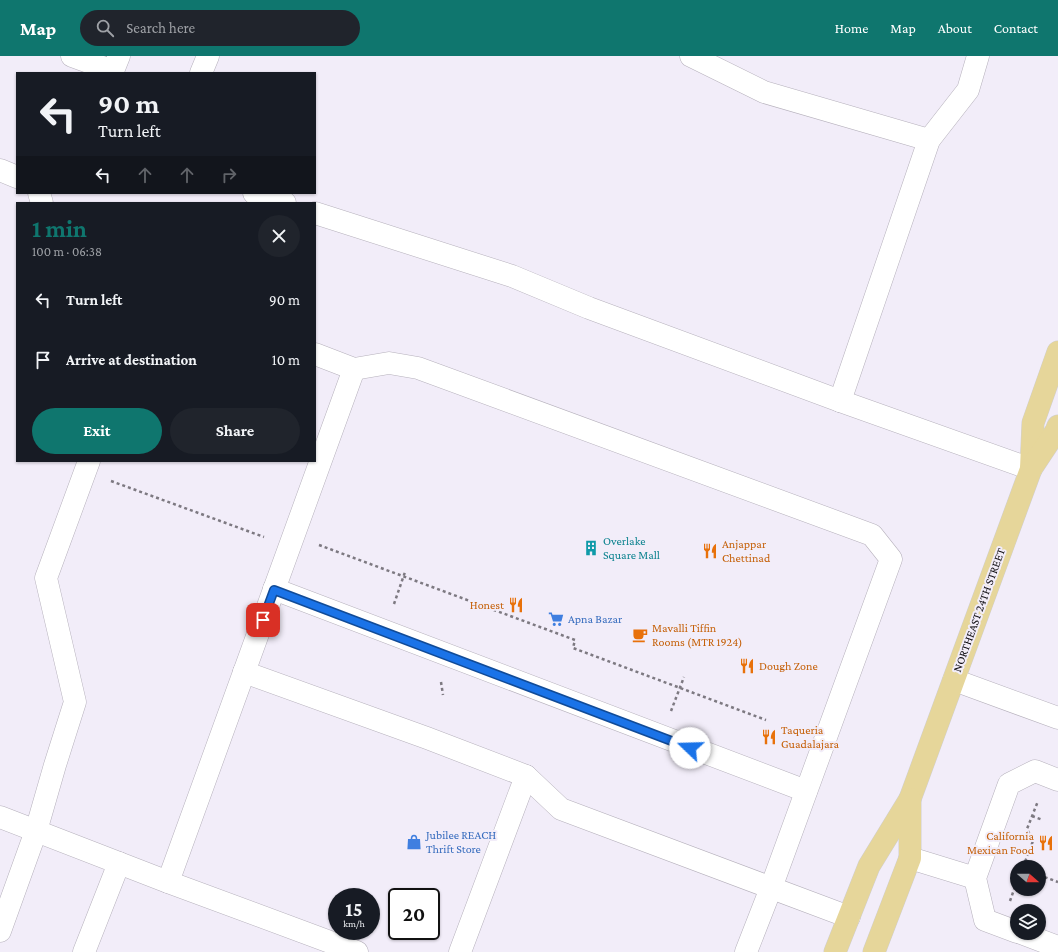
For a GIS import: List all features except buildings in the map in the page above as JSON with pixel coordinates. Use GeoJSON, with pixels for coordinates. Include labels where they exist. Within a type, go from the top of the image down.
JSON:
{"type":"FeatureCollection","features":[{"type":"Feature","properties":{"kind":"main road"},"geometry":{"type":"LineString","coordinates":[[1031,469],[1033,423],[1058,352]]}},
{"type":"Feature","properties":{"kind":"main road","name":"NORTHEAST 24TH STREET"},"geometry":{"type":"LineString","coordinates":[[835,952],[869,866],[910,799],[1031,469],[1058,426]]}},
{"type":"Feature","properties":{"kind":"main road","name":"NORTHEAST 24TH STREET"},"geometry":{"type":"LineString","coordinates":[[874,952],[910,858],[910,799]]}},
{"type":"Feature","properties":{"kind":"street"},"geometry":{"type":"LineString","coordinates":[[72,56],[113,71],[119,56]]}},
{"type":"Feature","properties":{"kind":"street"},"geometry":{"type":"LineString","coordinates":[[201,72],[208,56]]}},
{"type":"Feature","properties":{"kind":"street"},"geometry":{"type":"LineString","coordinates":[[691,56],[764,92],[929,140]]}},
{"type":"Feature","properties":{"kind":"street"},"geometry":{"type":"LineString","coordinates":[[840,401],[929,140],[968,90],[978,56]]}},
{"type":"Feature","properties":{"kind":"street"},"geometry":{"type":"LineString","coordinates":[[0,170],[16,177]]}},
{"type":"Feature","properties":{"kind":"street"},"geometry":{"type":"LineString","coordinates":[[257,194],[282,202]]}},
{"type":"Feature","properties":{"kind":"street"},"geometry":{"type":"LineString","coordinates":[[316,213],[512,276],[589,308],[840,401],[1031,469]]}},
{"type":"Feature","properties":{"kind":"street"},"geometry":{"type":"LineString","coordinates":[[316,354],[354,369],[389,363],[418,368],[872,535],[891,559],[771,888],[746,952]]}},
{"type":"Feature","properties":{"kind":"street"},"geometry":{"type":"LineString","coordinates":[[168,882],[354,369]]}},
{"type":"Feature","properties":{"kind":"street"},"geometry":{"type":"LineString","coordinates":[[0,931],[36,831],[55,765],[76,702],[46,578],[89,462]]}},
{"type":"Feature","properties":{"kind":"street"},"geometry":{"type":"LineString","coordinates":[[274,590],[806,791]]}},
{"type":"Feature","properties":{"kind":"street"},"geometry":{"type":"LineString","coordinates":[[244,672],[427,738],[526,776],[561,809],[849,917]]}},
{"type":"Feature","properties":{"kind":"street"},"geometry":{"type":"LineString","coordinates":[[954,680],[1058,718]]}},
{"type":"Feature","properties":{"kind":"street"},"geometry":{"type":"LineString","coordinates":[[1010,929],[985,920],[975,878],[1009,784],[1035,771],[1058,780]]}},
{"type":"Feature","properties":{"kind":"street"},"geometry":{"type":"LineString","coordinates":[[460,952],[526,776]]}},
{"type":"Feature","properties":{"kind":"street"},"geometry":{"type":"LineString","coordinates":[[0,817],[168,882],[357,952]]}},
{"type":"Feature","properties":{"kind":"street"},"geometry":{"type":"LineString","coordinates":[[910,858],[975,878]]}},
{"type":"Feature","properties":{"kind":"street"},"geometry":{"type":"LineString","coordinates":[[84,952],[119,863]]}},
{"type":"Feature","properties":{"kind":"street"},"geometry":{"type":"LineString","coordinates":[[1040,940],[1058,947]]}},
{"type":"Feature","properties":{"kind":"path"},"geometry":{"type":"LineString","coordinates":[[106,480],[265,538]]}},
{"type":"Feature","properties":{"kind":"path"},"geometry":{"type":"LineString","coordinates":[[318,545],[575,640],[573,648],[766,720]]}},
{"type":"Feature","properties":{"kind":"path"},"geometry":{"type":"LineString","coordinates":[[393,608],[405,572]]}},
{"type":"Feature","properties":{"kind":"path"},"geometry":{"type":"LineString","coordinates":[[670,713],[684,678]]}},
{"type":"Feature","properties":{"kind":"path"},"geometry":{"type":"LineString","coordinates":[[1026,860],[1033,841],[1027,830],[1039,797]]}},
{"type":"Feature","properties":{"kind":"path"},"geometry":{"type":"LineString","coordinates":[[1032,816],[1043,820]]}},
{"type":"Feature","properties":{"kind":"path"},"geometry":{"type":"LineString","coordinates":[[1046,878],[1058,882]]}},
{"type":"Feature","properties":{"kind":"path"},"geometry":{"type":"LineString","coordinates":[[1010,902],[1012,896]]}},
{"type":"Feature","properties":{"kind":"place","name":"Overlake Square Mall"},"geometry":{"type":"Point","coordinates":[591,548]}},
{"type":"Feature","properties":{"kind":"place","name":"Anjappar Chettinad"},"geometry":{"type":"Point","coordinates":[710,551]}},
{"type":"Feature","properties":{"kind":"place","name":"Honest"},"geometry":{"type":"Point","coordinates":[516,605]}},
{"type":"Feature","properties":{"kind":"place","name":"Apna Bazar"},"geometry":{"type":"Point","coordinates":[556,619]}},
{"type":"Feature","properties":{"kind":"place","name":"Mavalli Tiffin Rooms (MTR 1924)"},"geometry":{"type":"Point","coordinates":[640,635]}},
{"type":"Feature","properties":{"kind":"place","name":"Dough Zone"},"geometry":{"type":"Point","coordinates":[747,666]}},
{"type":"Feature","properties":{"kind":"place","name":"Taqueria Guadalajara"},"geometry":{"type":"Point","coordinates":[769,737]}},
{"type":"Feature","properties":{"kind":"place","name":"Jubilee REACH Thrift Store"},"geometry":{"type":"Point","coordinates":[414,842]}},
{"type":"Feature","properties":{"kind":"place","name":"California Mexican Food"},"geometry":{"type":"Point","coordinates":[1046,843]}},
{"type":"Feature","properties":{"kind":"route"},"geometry":{"type":"LineString","coordinates":[[263,620],[274,590],[690,748]]}}]}
